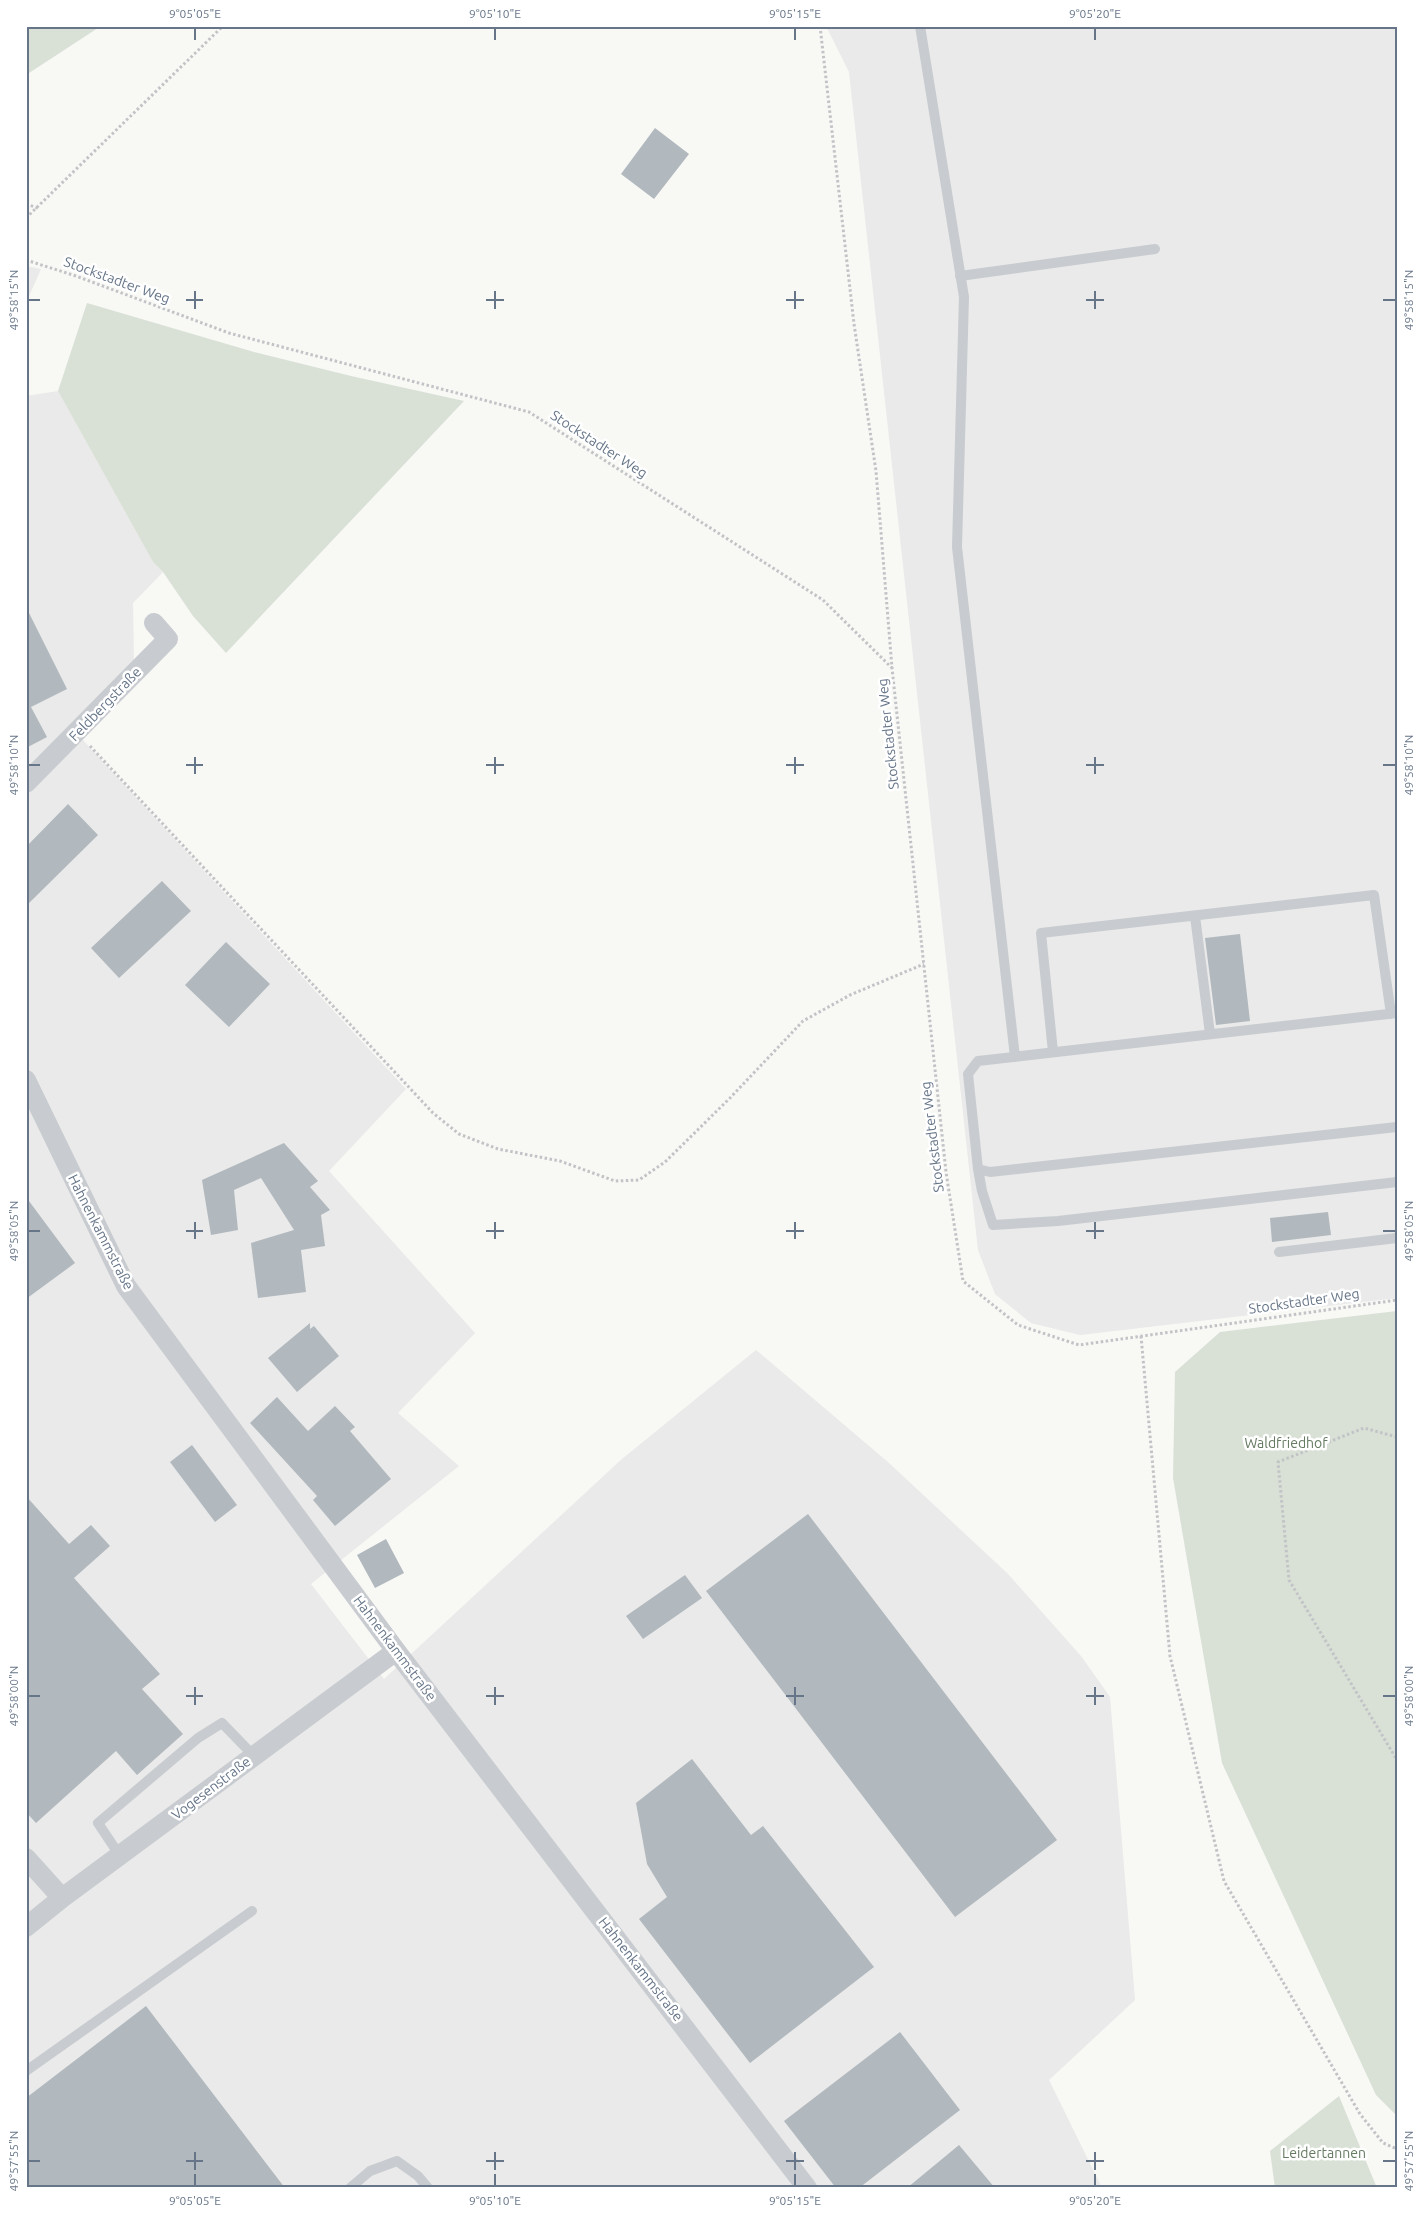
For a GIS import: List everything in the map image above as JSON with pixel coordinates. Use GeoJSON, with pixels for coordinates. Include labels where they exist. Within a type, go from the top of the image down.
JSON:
{"type":"FeatureCollection","features":[{"type":"Feature","properties":{"kind":"street","name":"Feldbergstraße"},"geometry":{"type":"LineString","coordinates":[[26,783],[168,639],[154,623]]}},
{"type":"Feature","properties":{"kind":"street","name":"Hahnenkammstraße"},"geometry":{"type":"LineString","coordinates":[[26,1080],[126,1286],[396,1651],[807,2188]]}},
{"type":"Feature","properties":{"kind":"street","name":"Vogesenstraße"},"geometry":{"type":"LineString","coordinates":[[26,1927],[62,1898],[396,1651]]}},
{"type":"Feature","properties":{"kind":"street"},"geometry":{"type":"LineString","coordinates":[[26,1858],[62,1898]]}},
{"type":"Feature","properties":{"kind":"lane"},"geometry":{"type":"LineString","coordinates":[[920,26],[964,297],[957,547],[1015,1057]]}},
{"type":"Feature","properties":{"kind":"lane"},"geometry":{"type":"LineString","coordinates":[[960,276],[1155,249]]}},
{"type":"Feature","properties":{"kind":"lane"},"geometry":{"type":"LineString","coordinates":[[1053,1052],[1041,933],[1374,895],[1394,1014],[978,1061],[968,1074],[978,1169],[982,1191],[993,1225],[1058,1221],[1397,1182]]}},
{"type":"Feature","properties":{"kind":"lane"},"geometry":{"type":"LineString","coordinates":[[1195,916],[1210,1034]]}},
{"type":"Feature","properties":{"kind":"lane"},"geometry":{"type":"LineString","coordinates":[[978,1169],[990,1172],[1397,1127]]}},
{"type":"Feature","properties":{"kind":"lane"},"geometry":{"type":"LineString","coordinates":[[1279,1252],[1397,1238]]}},
{"type":"Feature","properties":{"kind":"lane"},"geometry":{"type":"LineString","coordinates":[[120,1856],[98,1823],[198,1738],[222,1723],[254,1756]]}},
{"type":"Feature","properties":{"kind":"lane"},"geometry":{"type":"LineString","coordinates":[[26,2071],[252,1910]]}},
{"type":"Feature","properties":{"kind":"lane"},"geometry":{"type":"LineString","coordinates":[[350,2188],[370,2172],[397,2161],[418,2176],[428,2188]]}},
{"type":"Feature","properties":{"kind":"path"},"geometry":{"type":"LineString","coordinates":[[26,218],[39,208],[223,26]]}},
{"type":"Feature","properties":{"kind":"path"},"geometry":{"type":"LineString","coordinates":[[820,26],[854,324],[876,471],[892,668]]}},
{"type":"Feature","properties":{"kind":"path"},"geometry":{"type":"LineString","coordinates":[[26,204],[39,208]]}},
{"type":"Feature","properties":{"kind":"path","name":"Stockstadter Weg"},"geometry":{"type":"LineString","coordinates":[[26,260],[76,276],[229,333],[529,412],[823,600],[892,668],[946,1172],[963,1281],[1018,1325],[1079,1345],[1397,1300]]}},
{"type":"Feature","properties":{"kind":"path"},"geometry":{"type":"LineString","coordinates":[[77,732],[433,1113],[459,1134],[498,1150],[560,1161],[615,1181],[639,1180],[665,1162],[803,1021],[850,995],[924,964]]}},
{"type":"Feature","properties":{"kind":"path"},"geometry":{"type":"LineString","coordinates":[[1141,1336],[1170,1656],[1224,1881],[1360,2114],[1383,2143],[1397,2150]]}},
{"type":"Feature","properties":{"kind":"path"},"geometry":{"type":"LineString","coordinates":[[1397,1437],[1364,1428],[1278,1462],[1289,1580],[1397,1760]]}},
{"type":"Feature","properties":{"kind":"shaded area"},"geometry":{"type":"Polygon","coordinates":[[[826,26],[1397,26],[1397,1298],[1080,1335],[1031,1323],[995,1294],[978,1250],[849,72],[826,26]]]}},
{"type":"Feature","properties":{"kind":"shaded area"},"geometry":{"type":"Polygon","coordinates":[[[26,266],[41,269],[26,303],[26,266]]]}},
{"type":"Feature","properties":{"kind":"shaded area"},"geometry":{"type":"Polygon","coordinates":[[[58,391],[153,562],[163,572],[133,603],[134,663],[70,726],[406,1089],[329,1171],[475,1333],[398,1413],[459,1466],[311,1584],[384,1679],[622,1459],[756,1350],[889,1463],[1007,1573],[1081,1656],[1110,1697],[1135,2000],[1049,2080],[1102,2188],[26,2188],[26,396],[58,391]]]}},
{"type":"Feature","properties":{"kind":"green space"},"geometry":{"type":"Polygon","coordinates":[[[26,26],[101,26],[26,75],[26,26]]]}},
{"type":"Feature","properties":{"kind":"green space"},"geometry":{"type":"Polygon","coordinates":[[[87,303],[254,352],[464,401],[226,653],[193,616],[163,572],[153,562],[58,391],[87,303]]]}},
{"type":"Feature","properties":{"kind":"green space","name":"Waldfriedhof"},"geometry":{"type":"Polygon","coordinates":[[[1397,1311],[1397,2116],[1376,2095],[1222,1763],[1173,1478],[1175,1372],[1220,1332],[1397,1311]]]}},
{"type":"Feature","properties":{"kind":"green space","name":"Leidertannen"},"geometry":{"type":"Polygon","coordinates":[[[1339,2096],[1377,2188],[1275,2188],[1270,2151],[1339,2096]]]}},
{"type":"Feature","properties":{"kind":"building"},"geometry":{"type":"Polygon","coordinates":[[[655,128],[689,154],[654,199],[621,174],[655,128]]]}},
{"type":"Feature","properties":{"kind":"building"},"geometry":{"type":"Polygon","coordinates":[[[26,607],[67,689],[31,707],[47,737],[26,748],[26,607]]]}},
{"type":"Feature","properties":{"kind":"building"},"geometry":{"type":"Polygon","coordinates":[[[68,804],[98,835],[26,906],[26,847],[68,804]]]}},
{"type":"Feature","properties":{"kind":"building"},"geometry":{"type":"Polygon","coordinates":[[[162,881],[191,911],[119,978],[91,948],[162,881]]]}},
{"type":"Feature","properties":{"kind":"building"},"geometry":{"type":"Polygon","coordinates":[[[1240,934],[1250,1021],[1216,1025],[1205,938],[1240,934]]]}},
{"type":"Feature","properties":{"kind":"building"},"geometry":{"type":"Polygon","coordinates":[[[226,942],[270,984],[229,1027],[185,985],[226,942]]]}},
{"type":"Feature","properties":{"kind":"building"},"geometry":{"type":"Polygon","coordinates":[[[284,1143],[318,1181],[310,1187],[330,1210],[321,1215],[325,1246],[301,1250],[306,1292],[258,1298],[251,1243],[294,1230],[261,1178],[234,1190],[238,1230],[211,1235],[202,1180],[284,1143]]]}},
{"type":"Feature","properties":{"kind":"building"},"geometry":{"type":"Polygon","coordinates":[[[26,1197],[75,1263],[26,1299],[26,1197]]]}},
{"type":"Feature","properties":{"kind":"building"},"geometry":{"type":"Polygon","coordinates":[[[1328,1212],[1331,1235],[1272,1242],[1270,1218],[1328,1212]]]}},
{"type":"Feature","properties":{"kind":"building"},"geometry":{"type":"Polygon","coordinates":[[[310,1323],[310,1329],[314,1326],[339,1356],[297,1392],[268,1358],[310,1323]]]}},
{"type":"Feature","properties":{"kind":"building"},"geometry":{"type":"Polygon","coordinates":[[[277,1397],[308,1431],[335,1406],[355,1427],[350,1431],[391,1479],[335,1526],[313,1500],[317,1496],[250,1423],[277,1397]]]}},
{"type":"Feature","properties":{"kind":"building"},"geometry":{"type":"Polygon","coordinates":[[[192,1445],[237,1505],[215,1522],[170,1462],[192,1445]]]}},
{"type":"Feature","properties":{"kind":"building"},"geometry":{"type":"Polygon","coordinates":[[[26,1496],[69,1544],[91,1525],[110,1546],[74,1578],[160,1674],[142,1689],[183,1734],[137,1775],[116,1751],[36,1823],[26,1812],[26,1496]]]}},
{"type":"Feature","properties":{"kind":"building"},"geometry":{"type":"Polygon","coordinates":[[[808,1514],[1057,1840],[955,1917],[706,1591],[808,1514]]]}},
{"type":"Feature","properties":{"kind":"building"},"geometry":{"type":"Polygon","coordinates":[[[386,1539],[404,1573],[375,1588],[357,1555],[386,1539]]]}},
{"type":"Feature","properties":{"kind":"building"},"geometry":{"type":"Polygon","coordinates":[[[685,1575],[702,1598],[643,1639],[626,1616],[685,1575]]]}},
{"type":"Feature","properties":{"kind":"building"},"geometry":{"type":"Polygon","coordinates":[[[692,1759],[751,1835],[763,1826],[874,1967],[750,2063],[639,1919],[667,1897],[647,1864],[636,1803],[692,1759]]]}},
{"type":"Feature","properties":{"kind":"building"},"geometry":{"type":"Polygon","coordinates":[[[146,2006],[285,2188],[26,2188],[26,2098],[146,2006]]]}},
{"type":"Feature","properties":{"kind":"building"},"geometry":{"type":"Polygon","coordinates":[[[900,2032],[960,2110],[859,2188],[836,2188],[784,2121],[900,2032]]]}},
{"type":"Feature","properties":{"kind":"building"},"geometry":{"type":"Polygon","coordinates":[[[959,2145],[995,2188],[907,2188],[959,2145]]]}}]}
